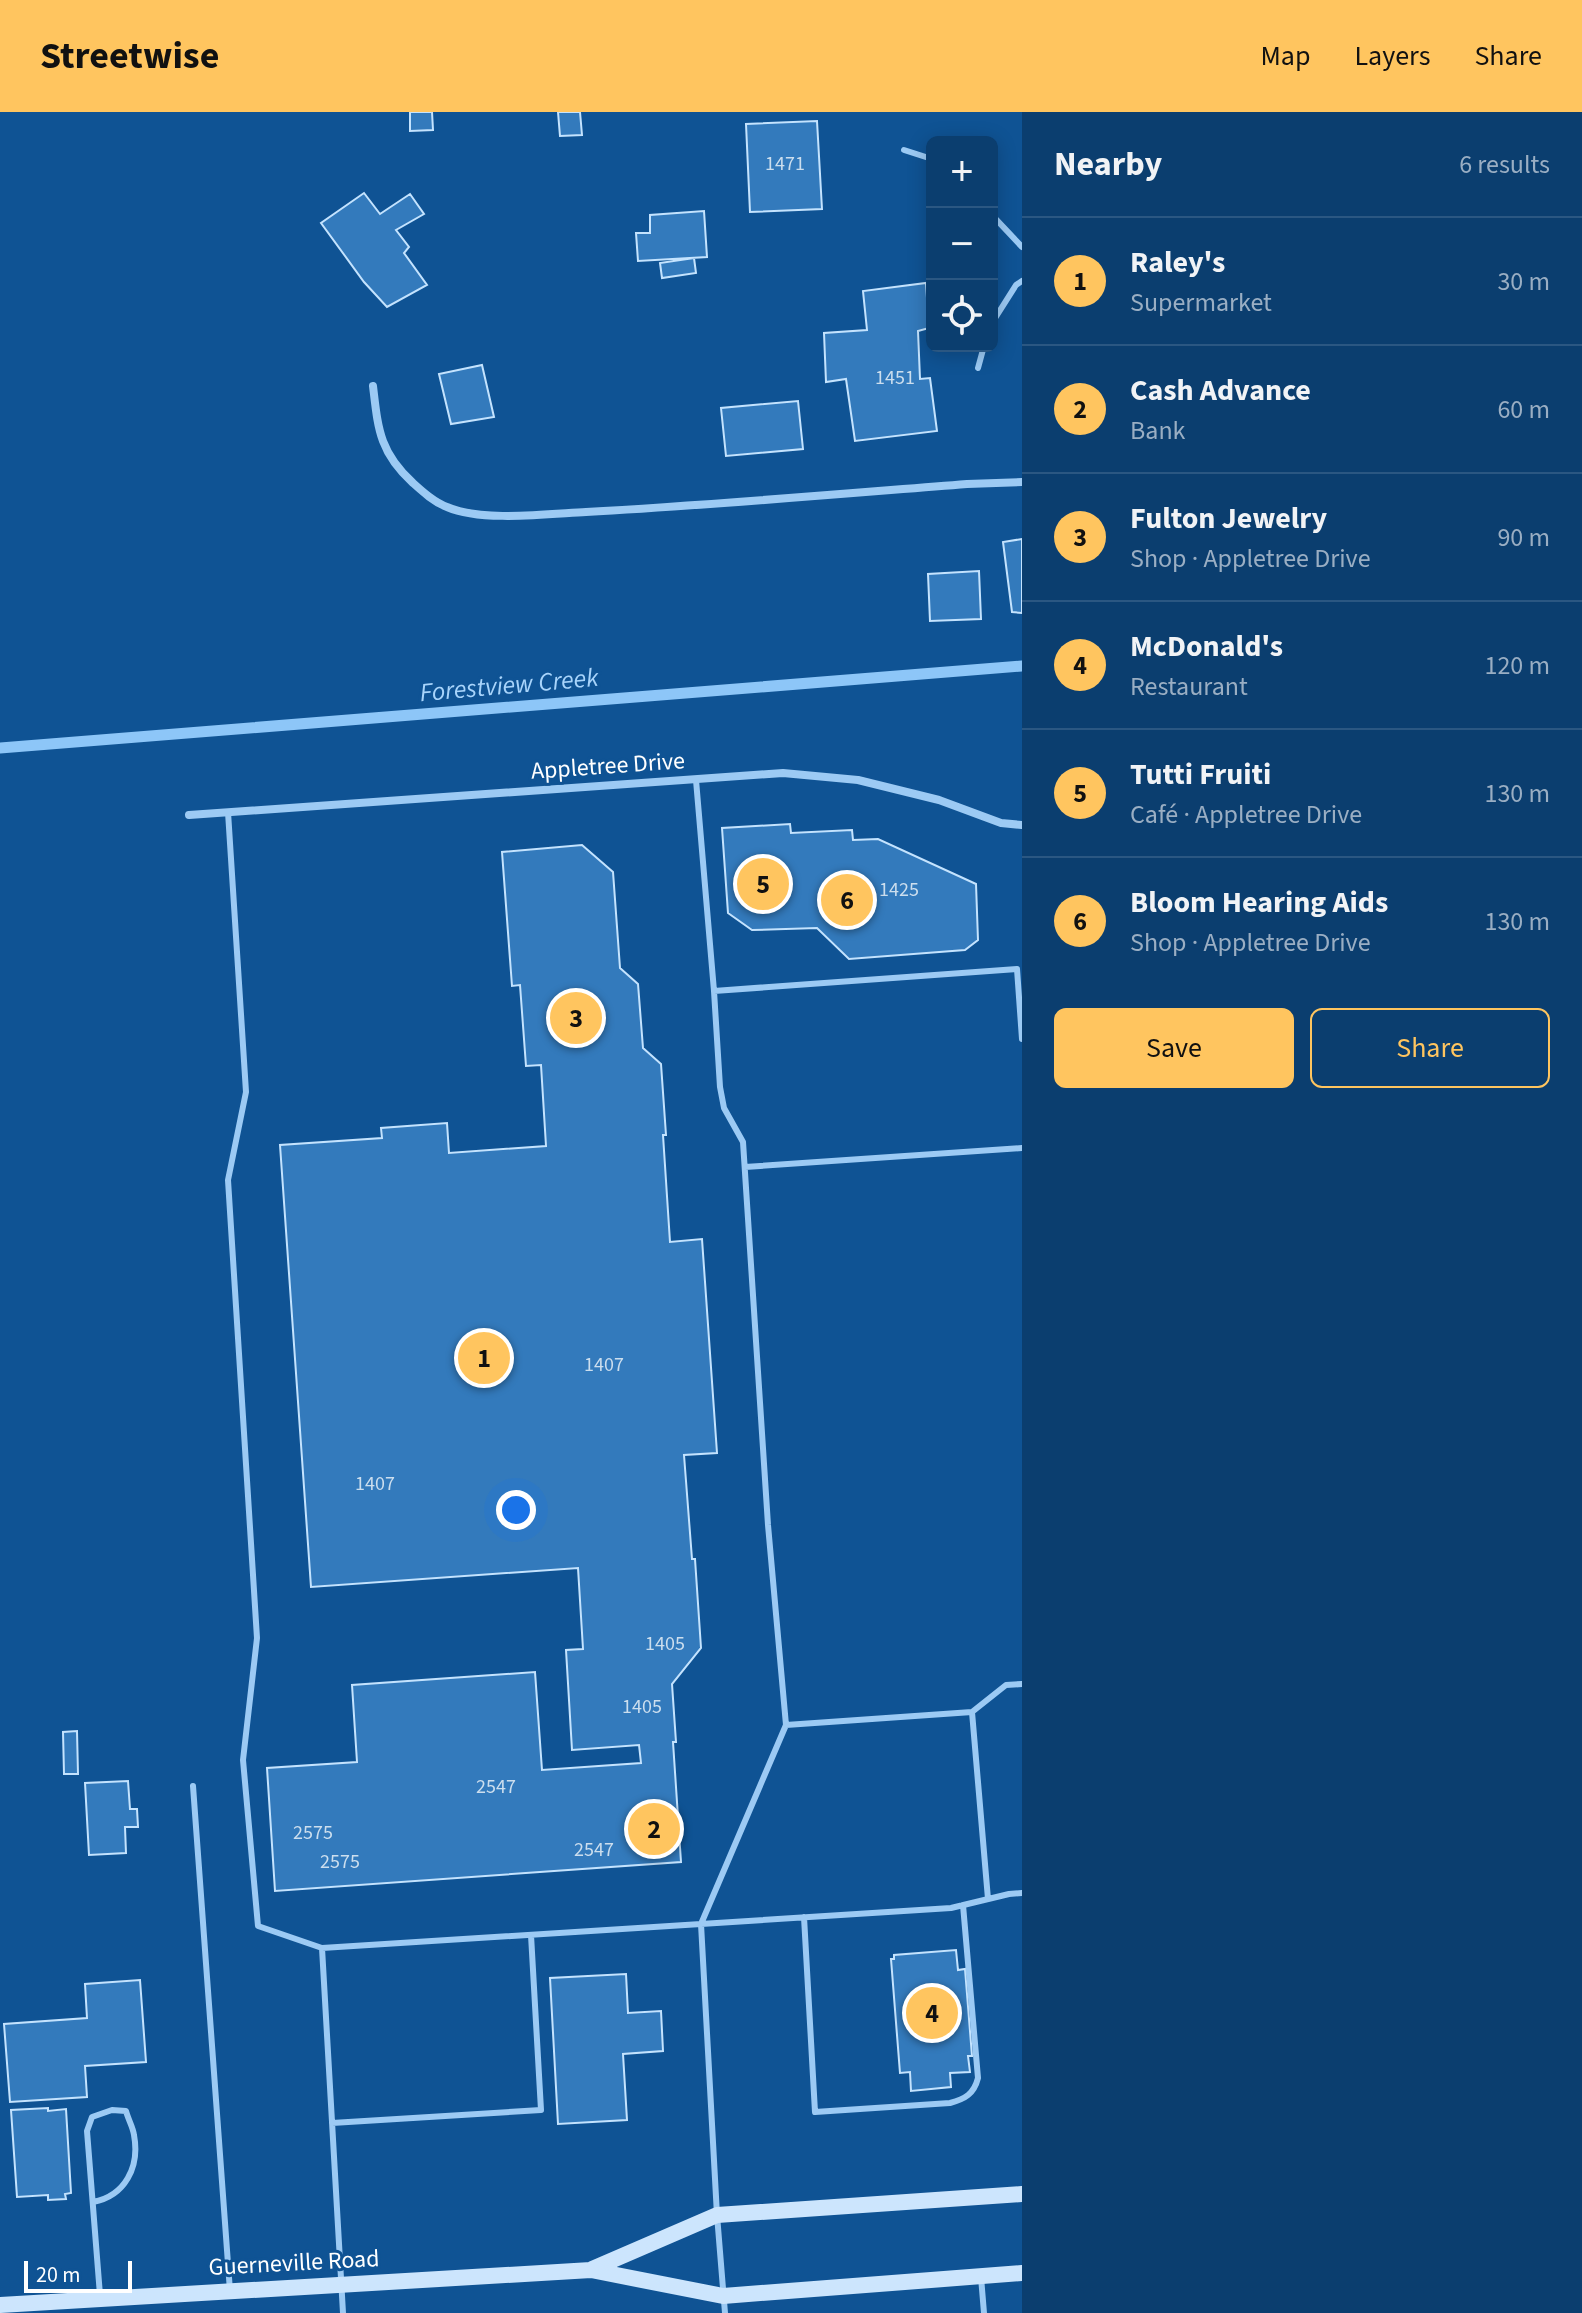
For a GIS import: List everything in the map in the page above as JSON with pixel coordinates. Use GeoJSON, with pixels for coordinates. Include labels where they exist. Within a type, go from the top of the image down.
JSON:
{"type":"FeatureCollection","features":[{"type":"Feature","properties":{"kind":"main road","name":"Guerneville Road"},"geometry":{"type":"LineString","coordinates":[[591,2270],[717,2215],[1022,2194]]}},
{"type":"Feature","properties":{"kind":"main road","name":"Guerneville Road"},"geometry":{"type":"LineString","coordinates":[[0,2309],[100,2299],[591,2270],[723,2296],[1022,2273]]}},
{"type":"Feature","properties":{"kind":"street"},"geometry":{"type":"LineString","coordinates":[[373,386],[377,427],[383,448],[395,466],[429,497],[449,508],[473,514],[637,509],[1022,482]]}},
{"type":"Feature","properties":{"kind":"street","name":"Appletree Drive"},"geometry":{"type":"LineString","coordinates":[[189,815],[783,773],[858,780],[939,800],[1001,823],[1022,825]]}},
{"type":"Feature","properties":{"kind":"lane"},"geometry":{"type":"LineString","coordinates":[[904,150],[926,157]]}},
{"type":"Feature","properties":{"kind":"lane"},"geometry":{"type":"LineString","coordinates":[[998,221],[1022,247]]}},
{"type":"Feature","properties":{"kind":"lane"},"geometry":{"type":"LineString","coordinates":[[998,314],[1016,285],[1022,281]]}},
{"type":"Feature","properties":{"kind":"lane"},"geometry":{"type":"LineString","coordinates":[[978,368],[982,352]]}},
{"type":"Feature","properties":{"kind":"lane"},"geometry":{"type":"LineString","coordinates":[[696,780],[720,1087],[724,1108],[743,1142],[768,1525],[786,1725],[701,1924],[725,2313]]}},
{"type":"Feature","properties":{"kind":"lane"},"geometry":{"type":"LineString","coordinates":[[228,812],[246,1092],[228,1180],[257,1638],[243,1760],[258,1926],[322,1948],[951,1908],[1022,1893]]}},
{"type":"Feature","properties":{"kind":"lane"},"geometry":{"type":"LineString","coordinates":[[714,991],[1017,969],[1022,1039]]}},
{"type":"Feature","properties":{"kind":"lane"},"geometry":{"type":"LineString","coordinates":[[745,1167],[1022,1148]]}},
{"type":"Feature","properties":{"kind":"lane"},"geometry":{"type":"LineString","coordinates":[[786,1725],[972,1712],[1006,1685],[1022,1684]]}},
{"type":"Feature","properties":{"kind":"lane"},"geometry":{"type":"LineString","coordinates":[[972,1712],[988,1899]]}},
{"type":"Feature","properties":{"kind":"lane"},"geometry":{"type":"LineString","coordinates":[[193,1786],[230,2291]]}},
{"type":"Feature","properties":{"kind":"lane"},"geometry":{"type":"LineString","coordinates":[[804,1917],[815,2112],[950,2103],[965,2099],[975,2088],[978,2078],[963,1905]]}},
{"type":"Feature","properties":{"kind":"lane"},"geometry":{"type":"LineString","coordinates":[[332,2123],[541,2110],[531,1935]]}},
{"type":"Feature","properties":{"kind":"lane"},"geometry":{"type":"LineString","coordinates":[[322,1948],[343,2313]]}},
{"type":"Feature","properties":{"kind":"lane"},"geometry":{"type":"LineString","coordinates":[[93,2202],[109,2199],[135,2166],[134,2134],[126,2111],[112,2110],[92,2117],[87,2131],[100,2299]]}},
{"type":"Feature","properties":{"kind":"lane"},"geometry":{"type":"LineString","coordinates":[[981,2276],[984,2313]]}},
{"type":"Feature","properties":{"kind":"building"},"geometry":{"type":"Polygon","coordinates":[[[410,112],[432,112],[433,130],[410,131],[410,112]]]}},
{"type":"Feature","properties":{"kind":"building"},"geometry":{"type":"Polygon","coordinates":[[[558,112],[580,112],[582,135],[560,136],[558,112]]]}},
{"type":"Feature","properties":{"kind":"building"},"geometry":{"type":"Polygon","coordinates":[[[817,121],[822,209],[750,212],[746,124],[817,121]]]}},
{"type":"Feature","properties":{"kind":"building"},"geometry":{"type":"Polygon","coordinates":[[[364,193],[380,214],[410,194],[424,214],[396,230],[409,247],[404,253],[427,285],[387,307],[364,282],[321,223],[364,193]]]}},
{"type":"Feature","properties":{"kind":"building"},"geometry":{"type":"Polygon","coordinates":[[[704,211],[707,257],[638,261],[636,233],[650,233],[650,215],[704,211]]]}},
{"type":"Feature","properties":{"kind":"building"},"geometry":{"type":"Polygon","coordinates":[[[694,258],[696,273],[662,278],[660,263],[694,258]]]}},
{"type":"Feature","properties":{"kind":"building"},"geometry":{"type":"Polygon","coordinates":[[[926,283],[926,329],[918,331],[920,379],[930,378],[937,431],[855,441],[846,379],[826,382],[824,333],[867,330],[863,291],[926,283]]]}},
{"type":"Feature","properties":{"kind":"building"},"geometry":{"type":"Polygon","coordinates":[[[482,365],[494,417],[451,424],[439,374],[482,365]]]}},
{"type":"Feature","properties":{"kind":"building"},"geometry":{"type":"Polygon","coordinates":[[[798,401],[803,449],[726,456],[721,408],[798,401]]]}},
{"type":"Feature","properties":{"kind":"building"},"geometry":{"type":"Polygon","coordinates":[[[1022,539],[1022,613],[1012,612],[1003,542],[1022,539]]]}},
{"type":"Feature","properties":{"kind":"building"},"geometry":{"type":"Polygon","coordinates":[[[979,571],[981,619],[930,621],[928,574],[979,571]]]}},
{"type":"Feature","properties":{"kind":"building"},"geometry":{"type":"Polygon","coordinates":[[[790,824],[791,833],[852,830],[853,840],[878,839],[976,884],[978,940],[965,950],[849,959],[817,928],[752,930],[728,913],[722,828],[790,824]]]}},
{"type":"Feature","properties":{"kind":"building"},"geometry":{"type":"Polygon","coordinates":[[[582,845],[613,872],[620,968],[638,984],[643,1048],[661,1064],[670,1242],[702,1239],[717,1453],[684,1455],[701,1648],[672,1684],[681,1862],[275,1891],[267,1768],[357,1762],[352,1685],[535,1672],[542,1770],[641,1763],[639,1745],[572,1750],[566,1650],[583,1649],[578,1568],[311,1587],[280,1145],[382,1138],[381,1128],[447,1123],[449,1153],[546,1146],[541,1065],[526,1066],[520,985],[512,986],[502,852],[582,845]]]}},
{"type":"Feature","properties":{"kind":"building"},"geometry":{"type":"Polygon","coordinates":[[[77,1731],[78,1774],[64,1774],[63,1732],[77,1731]]]}},
{"type":"Feature","properties":{"kind":"building"},"geometry":{"type":"Polygon","coordinates":[[[128,1781],[130,1809],[137,1809],[138,1827],[125,1827],[126,1853],[89,1855],[85,1783],[128,1781]]]}},
{"type":"Feature","properties":{"kind":"building"},"geometry":{"type":"Polygon","coordinates":[[[956,1950],[958,1970],[965,1969],[972,2056],[968,2056],[970,2072],[950,2073],[951,2087],[911,2091],[910,2072],[900,2073],[891,1959],[894,1955],[956,1950]]]}},
{"type":"Feature","properties":{"kind":"building"},"geometry":{"type":"Polygon","coordinates":[[[626,1974],[628,2013],[661,2011],[663,2051],[623,2054],[627,2120],[558,2124],[550,1978],[626,1974]]]}},
{"type":"Feature","properties":{"kind":"building"},"geometry":{"type":"Polygon","coordinates":[[[140,1980],[146,2062],[85,2066],[87,2097],[10,2102],[4,2024],[87,2018],[85,1984],[140,1980]]]}},
{"type":"Feature","properties":{"kind":"building"},"geometry":{"type":"Polygon","coordinates":[[[48,2108],[48,2111],[66,2109],[71,2193],[65,2194],[66,2199],[48,2200],[48,2195],[17,2197],[11,2110],[48,2108]]]}},
{"type":"Feature","properties":{"kind":"waterway","name":"Forestview Creek"},"geometry":{"type":"LineString","coordinates":[[0,748],[1022,666]]}},
{"type":"Feature","properties":{"kind":"place","name":"Tutti Fruiti"},"geometry":{"type":"Point","coordinates":[763,884]}},
{"type":"Feature","properties":{"kind":"place","name":"Bloom Hearing Aids"},"geometry":{"type":"Point","coordinates":[847,900]}},
{"type":"Feature","properties":{"kind":"place","name":"Fulton Jewelry"},"geometry":{"type":"Point","coordinates":[576,1018]}},
{"type":"Feature","properties":{"kind":"place","name":"Raley's"},"geometry":{"type":"Point","coordinates":[484,1358]}},
{"type":"Feature","properties":{"kind":"place","name":"Cash Advance"},"geometry":{"type":"Point","coordinates":[654,1829]}},
{"type":"Feature","properties":{"kind":"place","name":"McDonald's"},"geometry":{"type":"Point","coordinates":[932,2013]}}]}
